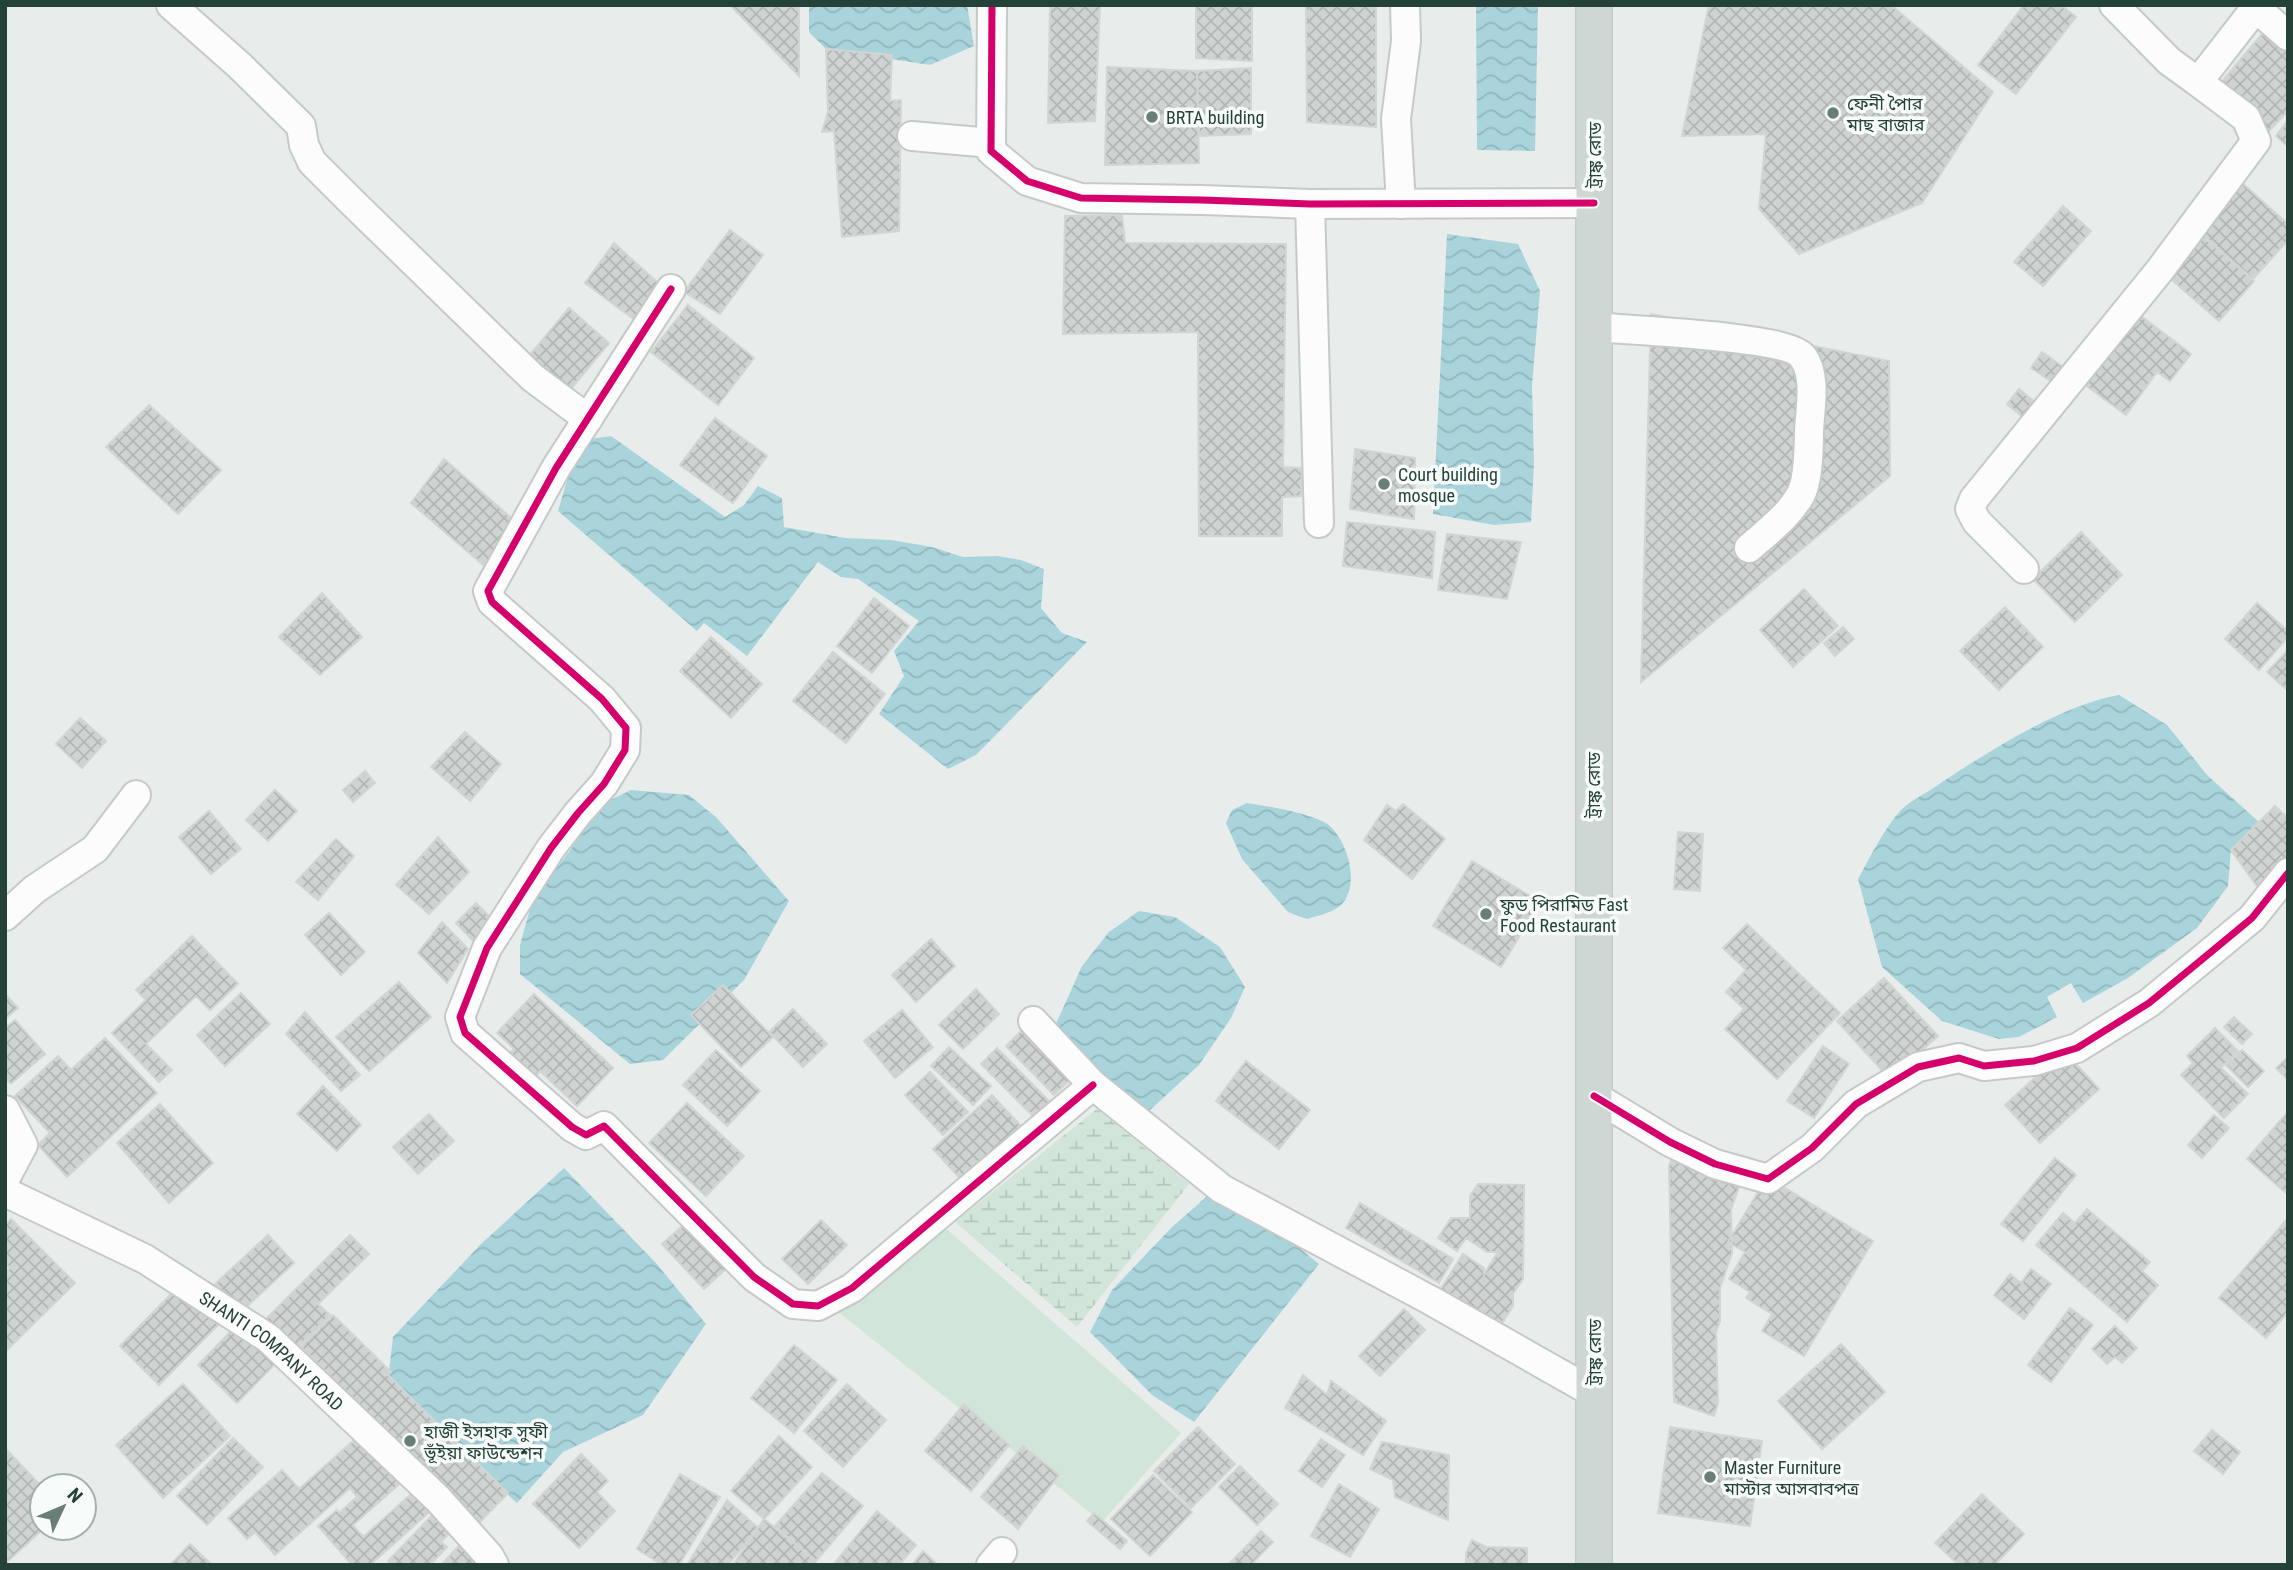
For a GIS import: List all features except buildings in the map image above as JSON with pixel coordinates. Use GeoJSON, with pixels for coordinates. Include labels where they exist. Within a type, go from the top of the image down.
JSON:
{"type":"FeatureCollection","features":[{"type":"Feature","properties":{"kind":"main road","name":"ট্রাঙ্ক রোড"},"geometry":{"type":"LineString","coordinates":[[1594,5],[1594,1565]]}},
{"type":"Feature","properties":{"kind":"street"},"geometry":{"type":"LineString","coordinates":[[172,5],[240,66],[301,127],[304,145],[312,162],[352,202],[533,378],[588,419]]}},
{"type":"Feature","properties":{"kind":"street"},"geometry":{"type":"LineString","coordinates":[[992,5],[990,151],[1027,181],[1081,198],[1310,204],[1594,203]]}},
{"type":"Feature","properties":{"kind":"street"},"geometry":{"type":"LineString","coordinates":[[1401,204],[1396,119],[1406,41],[1405,5]]}},
{"type":"Feature","properties":{"kind":"street"},"geometry":{"type":"LineString","coordinates":[[2024,569],[1977,522],[1970,509],[1974,499],[2160,270],[2256,141],[2246,118],[2169,61],[2114,5]]}},
{"type":"Feature","properties":{"kind":"street"},"geometry":{"type":"LineString","coordinates":[[2198,82],[2257,7],[2288,36]]}},
{"type":"Feature","properties":{"kind":"street"},"geometry":{"type":"LineString","coordinates":[[912,136],[991,143]]}},
{"type":"Feature","properties":{"kind":"street"},"geometry":{"type":"LineString","coordinates":[[1310,204],[1319,523]]}},
{"type":"Feature","properties":{"kind":"street"},"geometry":{"type":"LineString","coordinates":[[671,289],[556,468],[488,591],[492,602],[602,699],[626,728],[625,750],[604,784],[551,848],[487,948],[460,1017],[465,1033],[572,1127],[586,1135],[604,1126],[754,1277],[793,1304],[818,1306],[852,1288],[1093,1085]]}},
{"type":"Feature","properties":{"kind":"street"},"geometry":{"type":"LineString","coordinates":[[1592,327],[1759,341],[1803,356],[1811,376],[1809,448],[1802,493],[1782,519],[1749,548]]}},
{"type":"Feature","properties":{"kind":"street"},"geometry":{"type":"LineString","coordinates":[[5,916],[35,889],[95,849],[136,795]]}},
{"type":"Feature","properties":{"kind":"street"},"geometry":{"type":"LineString","coordinates":[[1594,1096],[1670,1142],[1715,1164],[1768,1179],[1812,1149],[1856,1104],[1918,1067],[1959,1058],[1984,1066],[2034,1061],[2077,1048],[2149,1003],[2252,918],[2288,873]]}},
{"type":"Feature","properties":{"kind":"street"},"geometry":{"type":"LineString","coordinates":[[1033,1021],[1093,1085],[1222,1189],[1430,1300],[1594,1393]]}},
{"type":"Feature","properties":{"kind":"street"},"geometry":{"type":"LineString","coordinates":[[5,1110],[23,1145],[5,1179]]}},
{"type":"Feature","properties":{"kind":"street","name":"SHANTI COMPANY ROAD"},"geometry":{"type":"LineString","coordinates":[[5,1192],[145,1259],[268,1338],[438,1499],[494,1565]]}},
{"type":"Feature","properties":{"kind":"green space"},"geometry":{"type":"Polygon","coordinates":[[[1097,1109],[1189,1184],[1077,1327],[955,1222],[1097,1109]]]}},
{"type":"Feature","properties":{"kind":"green space"},"geometry":{"type":"Polygon","coordinates":[[[943,1226],[1181,1433],[1102,1522],[837,1311],[943,1226]]]}},
{"type":"Feature","properties":{"kind":"water"},"geometry":{"type":"Polygon","coordinates":[[[809,5],[967,5],[974,46],[930,65],[826,49],[809,32],[809,5]]]}},
{"type":"Feature","properties":{"kind":"water"},"geometry":{"type":"Polygon","coordinates":[[[1476,5],[1538,5],[1535,151],[1477,150],[1476,5]]]}},
{"type":"Feature","properties":{"kind":"water"},"geometry":{"type":"Polygon","coordinates":[[[1447,234],[1518,244],[1540,291],[1532,385],[1534,463],[1531,522],[1494,525],[1433,514],[1447,234]]]}},
{"type":"Feature","properties":{"kind":"water"},"geometry":{"type":"Polygon","coordinates":[[[611,436],[725,517],[744,505],[758,486],[782,498],[784,527],[845,538],[891,540],[932,547],[963,557],[997,556],[1021,560],[1044,569],[1041,608],[1062,633],[1087,642],[976,755],[948,769],[879,714],[904,676],[894,651],[919,621],[858,579],[841,577],[818,562],[747,656],[704,623],[697,631],[558,511],[572,464],[590,439],[611,436]]]}},
{"type":"Feature","properties":{"kind":"water"},"geometry":{"type":"Polygon","coordinates":[[[2119,695],[2167,725],[2207,775],[2259,822],[2231,850],[2228,886],[2197,928],[2128,978],[2083,1003],[2071,983],[2047,997],[2057,1017],[2019,1037],[1999,1039],[1942,1021],[1882,967],[1858,879],[1889,826],[1912,801],[2047,720],[2072,709],[2119,695]]]}},
{"type":"Feature","properties":{"kind":"water"},"geometry":{"type":"Polygon","coordinates":[[[631,790],[689,795],[717,818],[789,901],[744,980],[663,1060],[630,1064],[520,974],[520,945],[533,898],[569,852],[600,805],[631,790]]]}},
{"type":"Feature","properties":{"kind":"water"},"geometry":{"type":"Polygon","coordinates":[[[1247,803],[1303,814],[1330,826],[1342,843],[1350,864],[1350,886],[1339,907],[1307,919],[1288,912],[1242,859],[1226,823],[1232,810],[1247,803]]]}},
{"type":"Feature","properties":{"kind":"water"},"geometry":{"type":"Polygon","coordinates":[[[1139,911],[1175,917],[1220,947],[1245,987],[1231,1018],[1199,1065],[1148,1112],[1130,1110],[1055,1026],[1082,966],[1109,932],[1139,911]]]}},
{"type":"Feature","properties":{"kind":"water"},"geometry":{"type":"Polygon","coordinates":[[[564,1168],[656,1263],[706,1324],[643,1415],[563,1452],[517,1503],[387,1388],[393,1337],[481,1244],[564,1168]]]}},
{"type":"Feature","properties":{"kind":"water"},"geometry":{"type":"Polygon","coordinates":[[[1212,1192],[1281,1233],[1319,1264],[1194,1422],[1152,1395],[1090,1332],[1112,1290],[1172,1227],[1212,1192]]]}},
{"type":"Feature","properties":{"kind":"cycle path"},"geometry":{"type":"LineString","coordinates":[[992,5],[991,151],[1027,181],[1081,198],[1310,204],[1594,203]]}},
{"type":"Feature","properties":{"kind":"cycle path"},"geometry":{"type":"LineString","coordinates":[[671,289],[556,468],[488,591],[492,602],[602,699],[626,728],[625,750],[604,784],[551,848],[487,948],[460,1017],[465,1033],[572,1127],[586,1135],[604,1126],[754,1277],[793,1304],[818,1306],[852,1288],[1093,1085]]}},
{"type":"Feature","properties":{"kind":"cycle path"},"geometry":{"type":"LineString","coordinates":[[1594,1096],[1670,1142],[1715,1164],[1768,1179],[1812,1148],[1856,1104],[1918,1067],[1959,1058],[1984,1066],[2034,1061],[2077,1048],[2149,1003],[2252,918],[2288,873]]}},
{"type":"Feature","properties":{"kind":"place","name":"ফেনী পৈার মাছ বাজার"},"geometry":{"type":"Point","coordinates":[1833,113]}},
{"type":"Feature","properties":{"kind":"place","name":"BRTA building"},"geometry":{"type":"Point","coordinates":[1152,117]}},
{"type":"Feature","properties":{"kind":"place","name":"Court building mosque"},"geometry":{"type":"Point","coordinates":[1384,484]}},
{"type":"Feature","properties":{"kind":"place","name":"ফুড পিরামিড Fast Food Restaurant"},"geometry":{"type":"Point","coordinates":[1486,914]}},
{"type":"Feature","properties":{"kind":"place","name":"হাজী ইসহাক সুফী ভূঁইয়া ফাউন্ডেশন"},"geometry":{"type":"Point","coordinates":[410,1441]}},
{"type":"Feature","properties":{"kind":"place","name":"Master Furniture মাস্টার আসবাবপত্র"},"geometry":{"type":"Point","coordinates":[1710,1477]}}]}
